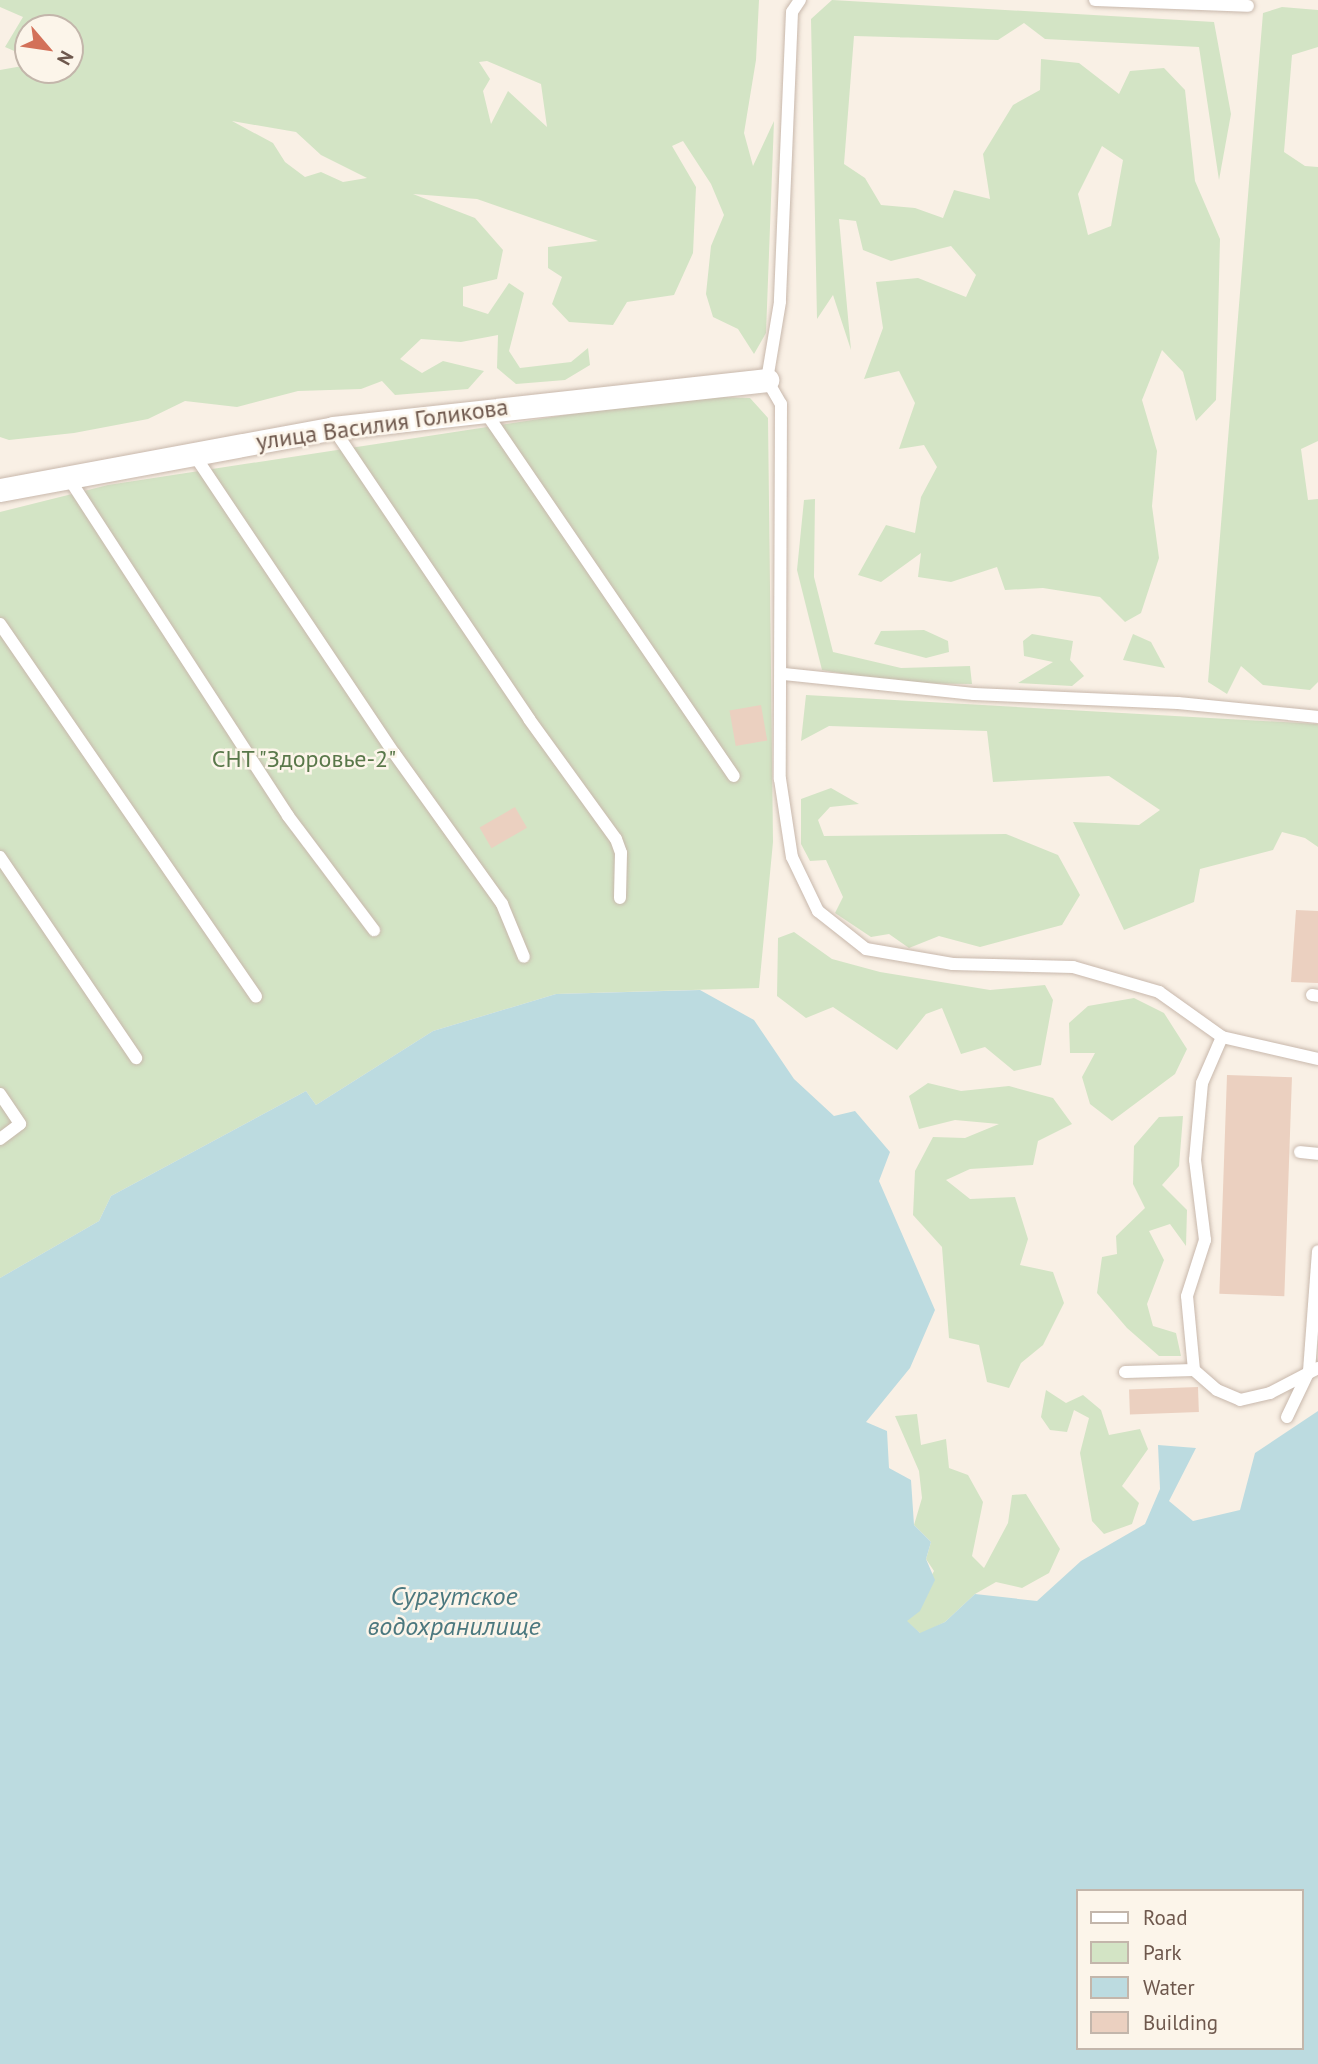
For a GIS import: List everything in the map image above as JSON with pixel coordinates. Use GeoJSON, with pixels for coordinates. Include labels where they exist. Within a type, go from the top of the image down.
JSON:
{"type":"FeatureCollection","features":[{"type":"Feature","properties":{"kind":"street","name":"улица Василия Голикова"},"geometry":{"type":"LineString","coordinates":[[0,490],[333,428],[767,380]]}},
{"type":"Feature","properties":{"kind":"lane"},"geometry":{"type":"LineString","coordinates":[[800,0],[792,12],[780,302],[767,380],[781,404],[784,674],[780,779],[792,857],[818,911],[866,949],[953,964],[1073,968],[1159,992],[1222,1037],[1318,1059]]}},
{"type":"Feature","properties":{"kind":"lane"},"geometry":{"type":"LineString","coordinates":[[1095,0],[1248,6]]}},
{"type":"Feature","properties":{"kind":"lane"},"geometry":{"type":"LineString","coordinates":[[484,410],[734,776]]}},
{"type":"Feature","properties":{"kind":"lane"},"geometry":{"type":"LineString","coordinates":[[333,428],[529,719],[617,839],[621,853],[620,898]]}},
{"type":"Feature","properties":{"kind":"lane"},"geometry":{"type":"LineString","coordinates":[[193,452],[394,753],[502,904],[524,957]]}},
{"type":"Feature","properties":{"kind":"lane"},"geometry":{"type":"LineString","coordinates":[[68,477],[288,816],[374,930]]}},
{"type":"Feature","properties":{"kind":"lane"},"geometry":{"type":"LineString","coordinates":[[0,624],[256,996]]}},
{"type":"Feature","properties":{"kind":"lane"},"geometry":{"type":"LineString","coordinates":[[784,674],[974,694],[1178,703],[1318,717]]}},
{"type":"Feature","properties":{"kind":"lane"},"geometry":{"type":"LineString","coordinates":[[0,857],[136,1058]]}},
{"type":"Feature","properties":{"kind":"lane"},"geometry":{"type":"LineString","coordinates":[[1194,1370],[1187,1296],[1205,1240],[1196,1147],[1202,1083],[1222,1037]]}},
{"type":"Feature","properties":{"kind":"lane"},"geometry":{"type":"LineString","coordinates":[[0,1094],[20,1124],[0,1139]]}},
{"type":"Feature","properties":{"kind":"lane"},"geometry":{"type":"LineString","coordinates":[[1300,1152],[1318,1154]]}},
{"type":"Feature","properties":{"kind":"lane"},"geometry":{"type":"LineString","coordinates":[[1287,1417],[1313,1369],[1318,1251]]}},
{"type":"Feature","properties":{"kind":"lane"},"geometry":{"type":"LineString","coordinates":[[1125,1373],[1194,1370],[1217,1390],[1240,1400],[1270,1393],[1313,1369]]}},
{"type":"Feature","properties":{"kind":"green space"},"geometry":{"type":"Polygon","coordinates":[[[0,0],[759,0],[756,60],[744,133],[753,166],[774,121],[766,333],[754,354],[738,329],[713,317],[706,294],[711,246],[724,215],[711,184],[683,141],[672,146],[696,187],[693,253],[674,295],[627,302],[613,325],[569,322],[552,304],[562,277],[548,268],[548,247],[598,241],[477,199],[413,194],[475,218],[503,250],[497,279],[463,287],[463,306],[488,314],[509,283],[524,293],[509,351],[520,368],[571,362],[588,348],[590,365],[565,380],[516,384],[497,368],[498,335],[461,342],[421,339],[400,359],[422,373],[443,361],[484,371],[468,389],[395,395],[382,381],[361,389],[298,391],[237,407],[185,401],[148,419],[74,433],[9,440],[0,437],[0,70],[14,68],[14,84],[84,84],[84,14],[16,14],[0,7],[0,0]],[[487,61],[479,62],[490,79],[483,91],[491,124],[508,91],[547,127],[541,84],[487,61]],[[232,121],[273,143],[285,162],[305,177],[321,172],[343,182],[367,178],[321,155],[296,132],[232,121]]]}},
{"type":"Feature","properties":{"kind":"green space"},"geometry":{"type":"Polygon","coordinates":[[[832,0],[1214,22],[1231,114],[1219,180],[1199,47],[1045,39],[1024,23],[998,40],[854,36],[844,164],[865,178],[881,205],[915,208],[943,218],[954,190],[990,199],[983,154],[1013,105],[1040,90],[1041,59],[1079,63],[1119,94],[1130,71],[1164,68],[1185,90],[1195,181],[1220,239],[1216,400],[1196,421],[1183,372],[1162,350],[1142,400],[1157,451],[1152,506],[1159,558],[1141,613],[1125,622],[1100,597],[1043,588],[1005,590],[997,567],[951,582],[918,577],[921,553],[881,582],[858,575],[886,525],[915,533],[921,497],[937,467],[924,445],[899,449],[915,403],[899,371],[864,379],[883,328],[876,282],[918,278],[966,297],[976,275],[951,246],[891,261],[863,250],[856,221],[839,219],[851,350],[833,295],[817,319],[811,19],[832,0]],[[1102,146],[1078,194],[1088,235],[1111,226],[1123,160],[1102,146]]]}},
{"type":"Feature","properties":{"kind":"green space"},"geometry":{"type":"Polygon","coordinates":[[[1282,7],[1318,10],[1318,47],[1292,55],[1284,152],[1305,166],[1318,167],[1318,441],[1301,449],[1308,500],[1318,499],[1318,682],[1310,690],[1263,685],[1241,666],[1227,694],[1208,682],[1263,13],[1282,7]]]}},
{"type":"Feature","properties":{"kind":"green space"},"geometry":{"type":"Polygon","coordinates":[[[14,32],[14,51],[5,47],[14,32]]]}},
{"type":"Feature","properties":{"kind":"green space","name":"СНТ \"Здоровье-2\""},"geometry":{"type":"Polygon","coordinates":[[[690,396],[750,398],[768,418],[773,842],[759,988],[556,994],[433,1031],[316,1105],[306,1091],[111,1196],[99,1221],[0,1278],[0,512],[108,485],[690,396]]]}},
{"type":"Feature","properties":{"kind":"green space"},"geometry":{"type":"Polygon","coordinates":[[[815,499],[814,577],[833,652],[901,668],[970,666],[972,684],[899,683],[822,670],[797,570],[804,500],[815,499]]]}},
{"type":"Feature","properties":{"kind":"green space"},"geometry":{"type":"Polygon","coordinates":[[[924,630],[948,641],[949,652],[926,658],[874,644],[881,631],[924,630]]]}},
{"type":"Feature","properties":{"kind":"green space"},"geometry":{"type":"Polygon","coordinates":[[[1032,634],[1073,641],[1070,660],[1084,676],[1072,686],[1018,683],[1053,662],[1024,656],[1023,641],[1032,634]]]}},
{"type":"Feature","properties":{"kind":"green space"},"geometry":{"type":"Polygon","coordinates":[[[1133,634],[1151,642],[1165,668],[1123,660],[1133,634]]]}},
{"type":"Feature","properties":{"kind":"green space"},"geometry":{"type":"Polygon","coordinates":[[[806,695],[1318,724],[1318,847],[1305,838],[1282,832],[1273,850],[1200,869],[1194,902],[1124,930],[1073,822],[1139,825],[1160,810],[1109,776],[993,782],[987,731],[829,726],[801,741],[806,695]]]}},
{"type":"Feature","properties":{"kind":"green space"},"geometry":{"type":"Polygon","coordinates":[[[831,788],[859,804],[830,807],[818,820],[824,836],[1006,834],[1058,855],[1080,895],[1062,925],[980,947],[939,936],[909,948],[889,934],[871,937],[835,913],[843,897],[826,860],[810,861],[801,844],[801,799],[831,788]]]}},
{"type":"Feature","properties":{"kind":"green space"},"geometry":{"type":"Polygon","coordinates":[[[794,932],[832,959],[880,972],[990,990],[1045,985],[1053,1000],[1041,1065],[1014,1071],[985,1047],[961,1054],[942,1008],[926,1014],[897,1050],[833,1007],[806,1018],[777,996],[778,938],[794,932]]]}},
{"type":"Feature","properties":{"kind":"green space"},"geometry":{"type":"Polygon","coordinates":[[[1134,998],[1164,1013],[1187,1049],[1175,1074],[1112,1121],[1090,1104],[1082,1077],[1095,1053],[1070,1053],[1069,1023],[1088,1006],[1134,998]]]}},
{"type":"Feature","properties":{"kind":"green space"},"geometry":{"type":"Polygon","coordinates":[[[928,1083],[961,1091],[1009,1086],[1053,1098],[1072,1124],[1038,1141],[1033,1165],[970,1169],[946,1180],[970,1199],[1015,1197],[1028,1239],[1020,1265],[1053,1272],[1064,1303],[1043,1345],[1021,1363],[1009,1388],[987,1382],[979,1345],[949,1338],[942,1247],[913,1215],[915,1171],[933,1137],[965,1138],[999,1124],[955,1120],[919,1129],[909,1096],[928,1083]]]}},
{"type":"Feature","properties":{"kind":"green space"},"geometry":{"type":"Polygon","coordinates":[[[1183,1116],[1179,1166],[1162,1185],[1187,1210],[1186,1246],[1170,1224],[1149,1231],[1164,1260],[1147,1304],[1153,1326],[1176,1333],[1181,1356],[1159,1356],[1127,1328],[1097,1293],[1102,1257],[1117,1254],[1116,1236],[1145,1208],[1133,1184],[1134,1146],[1159,1117],[1183,1116]]]}},
{"type":"Feature","properties":{"kind":"green space"},"geometry":{"type":"Polygon","coordinates":[[[1046,1390],[1066,1403],[1083,1395],[1101,1410],[1109,1435],[1140,1429],[1148,1449],[1122,1486],[1139,1503],[1132,1524],[1104,1534],[1092,1521],[1080,1453],[1089,1418],[1074,1410],[1067,1432],[1050,1430],[1041,1417],[1046,1390]]]}},
{"type":"Feature","properties":{"kind":"green space"},"geometry":{"type":"Polygon","coordinates":[[[917,1414],[921,1445],[946,1439],[949,1468],[968,1475],[983,1502],[972,1556],[984,1568],[1008,1523],[1012,1495],[1026,1494],[1060,1549],[1049,1573],[1022,1588],[996,1582],[975,1594],[945,1622],[921,1634],[906,1621],[934,1571],[926,1559],[931,1542],[914,1525],[922,1498],[919,1471],[895,1416],[917,1414]]]}},
{"type":"Feature","properties":{"kind":"water","name":"Сургутское водохранилище"},"geometry":{"type":"Polygon","coordinates":[[[700,990],[754,1020],[794,1079],[834,1116],[855,1111],[890,1152],[879,1181],[935,1310],[910,1368],[866,1422],[887,1431],[889,1468],[911,1480],[914,1525],[931,1542],[926,1559],[935,1580],[920,1611],[907,1621],[920,1633],[945,1622],[975,1594],[1037,1601],[1081,1561],[1145,1524],[1160,1489],[1158,1445],[1196,1448],[1169,1501],[1193,1521],[1240,1510],[1255,1453],[1318,1411],[1318,2064],[0,2064],[0,1278],[99,1221],[111,1196],[306,1091],[316,1105],[433,1031],[556,994],[700,990]]]}},
{"type":"Feature","properties":{"kind":"building"},"geometry":{"type":"Polygon","coordinates":[[[761,705],[767,740],[736,746],[729,711],[761,705]]]}},
{"type":"Feature","properties":{"kind":"building"},"geometry":{"type":"Polygon","coordinates":[[[515,807],[527,828],[491,848],[479,828],[515,807]]]}},
{"type":"Feature","properties":{"kind":"building"},"geometry":{"type":"Polygon","coordinates":[[[1296,910],[1318,911],[1318,983],[1291,982],[1296,910]]]}},
{"type":"Feature","properties":{"kind":"building"},"geometry":{"type":"Polygon","coordinates":[[[1227,1075],[1292,1077],[1284,1296],[1219,1294],[1227,1075]]]}},
{"type":"Feature","properties":{"kind":"building"},"geometry":{"type":"Polygon","coordinates":[[[1198,1387],[1199,1412],[1130,1414],[1129,1389],[1198,1387]]]}}]}
